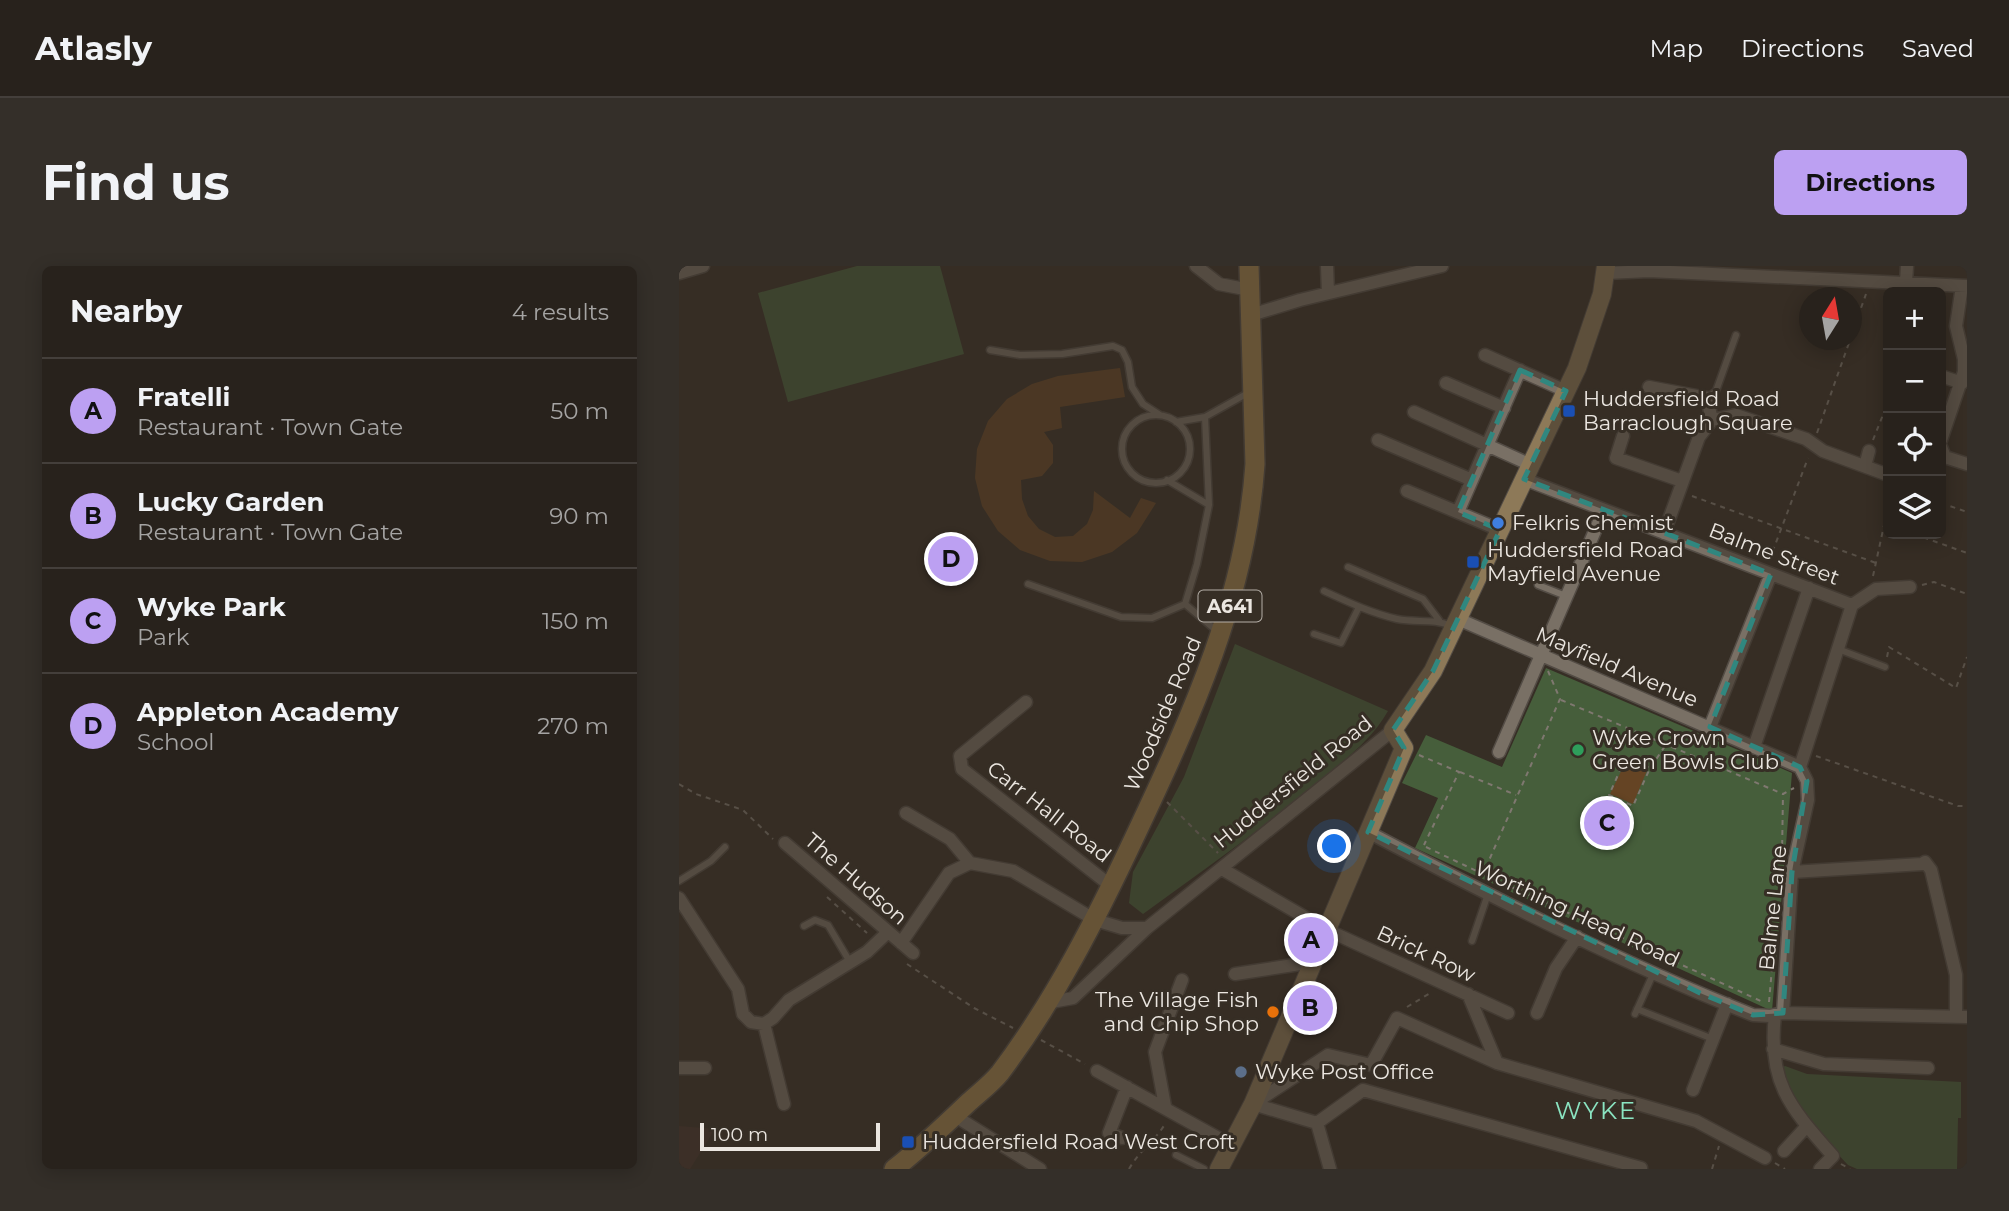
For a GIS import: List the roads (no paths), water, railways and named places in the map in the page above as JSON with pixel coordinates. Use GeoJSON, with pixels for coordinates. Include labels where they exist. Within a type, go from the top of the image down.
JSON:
{"type":"FeatureCollection","features":[{"type":"Feature","properties":{"kind":"main road","name":"Woodside Road"},"geometry":{"type":"LineString","coordinates":[[1095,920],[1187,727],[1237,581],[1253,491],[1255,464],[1249,266]]}},
{"type":"Feature","properties":{"kind":"main road","name":"Huddersfield Road"},"geometry":{"type":"LineString","coordinates":[[1393,730],[1433,671],[1450,622],[1500,530],[1566,390],[1584,348],[1602,294],[1606,270]]}},
{"type":"Feature","properties":{"kind":"main road"},"geometry":{"type":"LineString","coordinates":[[1219,1169],[1253,1104],[1404,748],[1393,730]]}},
{"type":"Feature","properties":{"kind":"main road","name":"A641"},"geometry":{"type":"LineString","coordinates":[[894,1169],[998,1075],[1027,1033],[1095,920]]}},
{"type":"Feature","properties":{"kind":"street"},"geometry":{"type":"LineString","coordinates":[[679,273],[703,266]]}},
{"type":"Feature","properties":{"kind":"street"},"geometry":{"type":"LineString","coordinates":[[1196,266],[1219,285],[1250,290]]}},
{"type":"Feature","properties":{"kind":"street"},"geometry":{"type":"LineString","coordinates":[[1327,266],[1328,293]]}},
{"type":"Feature","properties":{"kind":"street"},"geometry":{"type":"LineString","coordinates":[[1251,315],[1328,293],[1442,266]]}},
{"type":"Feature","properties":{"kind":"street"},"geometry":{"type":"LineString","coordinates":[[1906,283],[1907,266]]}},
{"type":"Feature","properties":{"kind":"street"},"geometry":{"type":"LineString","coordinates":[[1606,270],[1965,286],[1955,326],[1964,359],[1962,383],[1946,426]]}},
{"type":"Feature","properties":{"kind":"street"},"geometry":{"type":"LineString","coordinates":[[1485,355],[1566,390]]}},
{"type":"Feature","properties":{"kind":"street"},"geometry":{"type":"LineString","coordinates":[[1458,512],[1520,370]]}},
{"type":"Feature","properties":{"kind":"street"},"geometry":{"type":"LineString","coordinates":[[1946,378],[1962,383]]}},
{"type":"Feature","properties":{"kind":"street"},"geometry":{"type":"LineString","coordinates":[[1446,383],[1504,408]]}},
{"type":"Feature","properties":{"kind":"street"},"geometry":{"type":"LineString","coordinates":[[1649,387],[1707,398],[1712,420]]}},
{"type":"Feature","properties":{"kind":"street","name":"Balme Street"},"geometry":{"type":"LineString","coordinates":[[1414,412],[1487,445],[1528,472],[1604,510],[1852,605]]}},
{"type":"Feature","properties":{"kind":"street"},"geometry":{"type":"LineString","coordinates":[[1664,533],[1699,436],[1712,420],[1736,415],[1806,439],[1823,451],[1883,473]]}},
{"type":"Feature","properties":{"kind":"street"},"geometry":{"type":"LineString","coordinates":[[1623,436],[1616,458],[1680,486]]}},
{"type":"Feature","properties":{"kind":"street"},"geometry":{"type":"LineString","coordinates":[[1378,440],[1472,480]]}},
{"type":"Feature","properties":{"kind":"street"},"geometry":{"type":"LineString","coordinates":[[1865,466],[1869,451]]}},
{"type":"Feature","properties":{"kind":"street"},"geometry":{"type":"LineString","coordinates":[[1946,457],[1967,464]]}},
{"type":"Feature","properties":{"kind":"street"},"geometry":{"type":"LineString","coordinates":[[1407,491],[1500,530]]}},
{"type":"Feature","properties":{"kind":"street"},"geometry":{"type":"LineString","coordinates":[[1499,752],[1604,510]]}},
{"type":"Feature","properties":{"kind":"street"},"geometry":{"type":"LineString","coordinates":[[1710,727],[1771,574]]}},
{"type":"Feature","properties":{"kind":"street"},"geometry":{"type":"LineString","coordinates":[[1800,767],[1852,605],[1876,589],[1910,587]]}},
{"type":"Feature","properties":{"kind":"street"},"geometry":{"type":"LineString","coordinates":[[1754,747],[1809,588]]}},
{"type":"Feature","properties":{"kind":"street","name":"Mayfield Avenue"},"geometry":{"type":"LineString","coordinates":[[1450,622],[1541,654],[1800,767]]}},
{"type":"Feature","properties":{"kind":"street","name":"Carr Hall Road"},"geometry":{"type":"LineString","coordinates":[[1026,702],[960,756],[962,769],[1111,887]]}},
{"type":"Feature","properties":{"kind":"street","name":"Huddersfield Road"},"geometry":{"type":"LineString","coordinates":[[1045,1003],[1073,998],[1147,928],[1393,730]]}},
{"type":"Feature","properties":{"kind":"street","name":"Balme Lane"},"geometry":{"type":"LineString","coordinates":[[1779,1014],[1787,867],[1808,800],[1807,781],[1800,767]]}},
{"type":"Feature","properties":{"kind":"street"},"geometry":{"type":"LineString","coordinates":[[906,813],[950,839],[970,863],[1013,872],[1095,920],[1122,928],[1147,928]]}},
{"type":"Feature","properties":{"kind":"street","name":"Worthing Head Road"},"geometry":{"type":"LineString","coordinates":[[1368,832],[1577,937],[1753,1015],[1961,1017]]}},
{"type":"Feature","properties":{"kind":"street","name":"The Hudson"},"geometry":{"type":"LineString","coordinates":[[785,843],[912,953]]}},
{"type":"Feature","properties":{"kind":"street"},"geometry":{"type":"LineString","coordinates":[[1787,867],[1925,862],[1931,870],[1956,975],[1961,1017]]}},
{"type":"Feature","properties":{"kind":"street","name":"The Hudson"},"geometry":{"type":"LineString","coordinates":[[901,943],[949,873],[970,863]]}},
{"type":"Feature","properties":{"kind":"street","name":"Brick Row"},"geometry":{"type":"LineString","coordinates":[[1225,866],[1327,930],[1508,1013]]}},
{"type":"Feature","properties":{"kind":"street"},"geometry":{"type":"LineString","coordinates":[[679,898],[738,989],[743,1014],[751,1022],[764,1024],[789,1000],[867,952],[888,932]]}},
{"type":"Feature","properties":{"kind":"street"},"geometry":{"type":"LineString","coordinates":[[1537,1013],[1556,968],[1577,937]]}},
{"type":"Feature","properties":{"kind":"street"},"geometry":{"type":"LineString","coordinates":[[1235,974],[1313,962]]}},
{"type":"Feature","properties":{"kind":"street"},"geometry":{"type":"LineString","coordinates":[[1168,1109],[1155,1052],[1182,980]]}},
{"type":"Feature","properties":{"kind":"street"},"geometry":{"type":"LineString","coordinates":[[1468,994],[1497,1063]]}},
{"type":"Feature","properties":{"kind":"street"},"geometry":{"type":"LineString","coordinates":[[1693,1090],[1727,1004]]}},
{"type":"Feature","properties":{"kind":"street"},"geometry":{"type":"LineString","coordinates":[[1779,1014],[1773,1049],[1775,1064],[1788,1102],[1833,1156],[1820,1169]]}},
{"type":"Feature","properties":{"kind":"street"},"geometry":{"type":"LineString","coordinates":[[1253,1104],[1328,1055],[1371,1065],[1397,1018],[1497,1063],[1696,1121],[1765,1158]]}},
{"type":"Feature","properties":{"kind":"street"},"geometry":{"type":"LineString","coordinates":[[764,1024],[784,1104]]}},
{"type":"Feature","properties":{"kind":"street"},"geometry":{"type":"LineString","coordinates":[[1773,1049],[1824,1064],[1928,1068]]}},
{"type":"Feature","properties":{"kind":"street"},"geometry":{"type":"LineString","coordinates":[[679,1068],[705,1068]]}},
{"type":"Feature","properties":{"kind":"street"},"geometry":{"type":"LineString","coordinates":[[1097,1071],[1231,1145]]}},
{"type":"Feature","properties":{"kind":"street"},"geometry":{"type":"LineString","coordinates":[[1122,1138],[1109,1133],[1127,1087]]}},
{"type":"Feature","properties":{"kind":"street"},"geometry":{"type":"LineString","coordinates":[[1317,1123],[1363,1090],[1641,1168]]}},
{"type":"Feature","properties":{"kind":"street"},"geometry":{"type":"LineString","coordinates":[[1253,1104],[1317,1123]]}},
{"type":"Feature","properties":{"kind":"street"},"geometry":{"type":"LineString","coordinates":[[955,1116],[1040,1169]]}},
{"type":"Feature","properties":{"kind":"street"},"geometry":{"type":"LineString","coordinates":[[1317,1123],[1330,1169]]}},
{"type":"Feature","properties":{"kind":"street"},"geometry":{"type":"LineString","coordinates":[[1784,1151],[1807,1126]]}},
{"type":"Feature","properties":{"kind":"lane"},"geometry":{"type":"LineString","coordinates":[[1707,398],[1716,391],[1736,335]]}},
{"type":"Feature","properties":{"kind":"lane"},"geometry":{"type":"LineString","coordinates":[[989,350],[1020,355],[1062,354],[1113,346],[1122,350],[1128,362],[1132,387],[1143,404],[1177,422],[1186,432],[1190,453],[1181,472],[1167,480],[1149,482],[1130,470],[1122,449],[1124,438],[1138,420],[1160,415]]}},
{"type":"Feature","properties":{"kind":"lane"},"geometry":{"type":"LineString","coordinates":[[1177,422],[1205,417],[1253,390]]}},
{"type":"Feature","properties":{"kind":"lane"},"geometry":{"type":"LineString","coordinates":[[1185,604],[1197,564],[1209,505],[1205,417]]}},
{"type":"Feature","properties":{"kind":"lane"},"geometry":{"type":"LineString","coordinates":[[1167,480],[1209,505]]}},
{"type":"Feature","properties":{"kind":"lane"},"geometry":{"type":"LineString","coordinates":[[1348,567],[1423,599],[1450,622]]}},
{"type":"Feature","properties":{"kind":"lane"},"geometry":{"type":"LineString","coordinates":[[1028,584],[1121,617],[1152,618],[1185,604]]}},
{"type":"Feature","properties":{"kind":"lane"},"geometry":{"type":"LineString","coordinates":[[1538,585],[1566,596]]}},
{"type":"Feature","properties":{"kind":"lane"},"geometry":{"type":"LineString","coordinates":[[1324,591],[1359,607],[1398,619],[1450,622]]}},
{"type":"Feature","properties":{"kind":"lane"},"geometry":{"type":"LineString","coordinates":[[1185,604],[1221,634]]}},
{"type":"Feature","properties":{"kind":"lane"},"geometry":{"type":"LineString","coordinates":[[1314,634],[1341,643],[1359,607]]}},
{"type":"Feature","properties":{"kind":"lane"},"geometry":{"type":"LineString","coordinates":[[1838,649],[1885,667]]}},
{"type":"Feature","properties":{"kind":"lane"},"geometry":{"type":"LineString","coordinates":[[679,881],[711,861],[725,847]]}},
{"type":"Feature","properties":{"kind":"lane"},"geometry":{"type":"LineString","coordinates":[[1472,941],[1488,894]]}},
{"type":"Feature","properties":{"kind":"lane"},"geometry":{"type":"LineString","coordinates":[[804,926],[815,920],[828,925],[851,962]]}},
{"type":"Feature","properties":{"kind":"lane"},"geometry":{"type":"LineString","coordinates":[[1654,972],[1636,1011],[1713,1039]]}},
{"type":"Feature","properties":{"kind":"lane"},"geometry":{"type":"LineString","coordinates":[[1176,1155],[1204,1169]]}},
{"type":"Feature","properties":{"kind":"place","name":"Huddersfield Road Barraclough Square"},"geometry":{"type":"Point","coordinates":[1569,411]}},
{"type":"Feature","properties":{"kind":"place","name":"Felkris Chemist"},"geometry":{"type":"Point","coordinates":[1498,523]}},
{"type":"Feature","properties":{"kind":"place","name":"Appleton Academy"},"geometry":{"type":"Point","coordinates":[951,559]}},
{"type":"Feature","properties":{"kind":"place","name":"Huddersfield Road Mayfield Avenue"},"geometry":{"type":"Point","coordinates":[1473,562]}},
{"type":"Feature","properties":{"kind":"place","name":"Wyke Crown Green Bowls Club"},"geometry":{"type":"Point","coordinates":[1578,750]}},
{"type":"Feature","properties":{"kind":"place","name":"Wyke Park"},"geometry":{"type":"Point","coordinates":[1607,823]}},
{"type":"Feature","properties":{"kind":"place","name":"Fratelli"},"geometry":{"type":"Point","coordinates":[1311,940]}},
{"type":"Feature","properties":{"kind":"place","name":"Lucky Garden"},"geometry":{"type":"Point","coordinates":[1310,1008]}},
{"type":"Feature","properties":{"kind":"place","name":"The Village Fish and Chip Shop"},"geometry":{"type":"Point","coordinates":[1273,1012]}},
{"type":"Feature","properties":{"kind":"place","name":"Wyke Post Office"},"geometry":{"type":"Point","coordinates":[1241,1072]}},
{"type":"Feature","properties":{"kind":"place","name":"Huddersfield Road West Croft"},"geometry":{"type":"Point","coordinates":[908,1142]}},
{"type":"Feature","properties":{"kind":"district","name":"WYKE"},"geometry":{"type":"Point","coordinates":[1596,1111]}}]}
